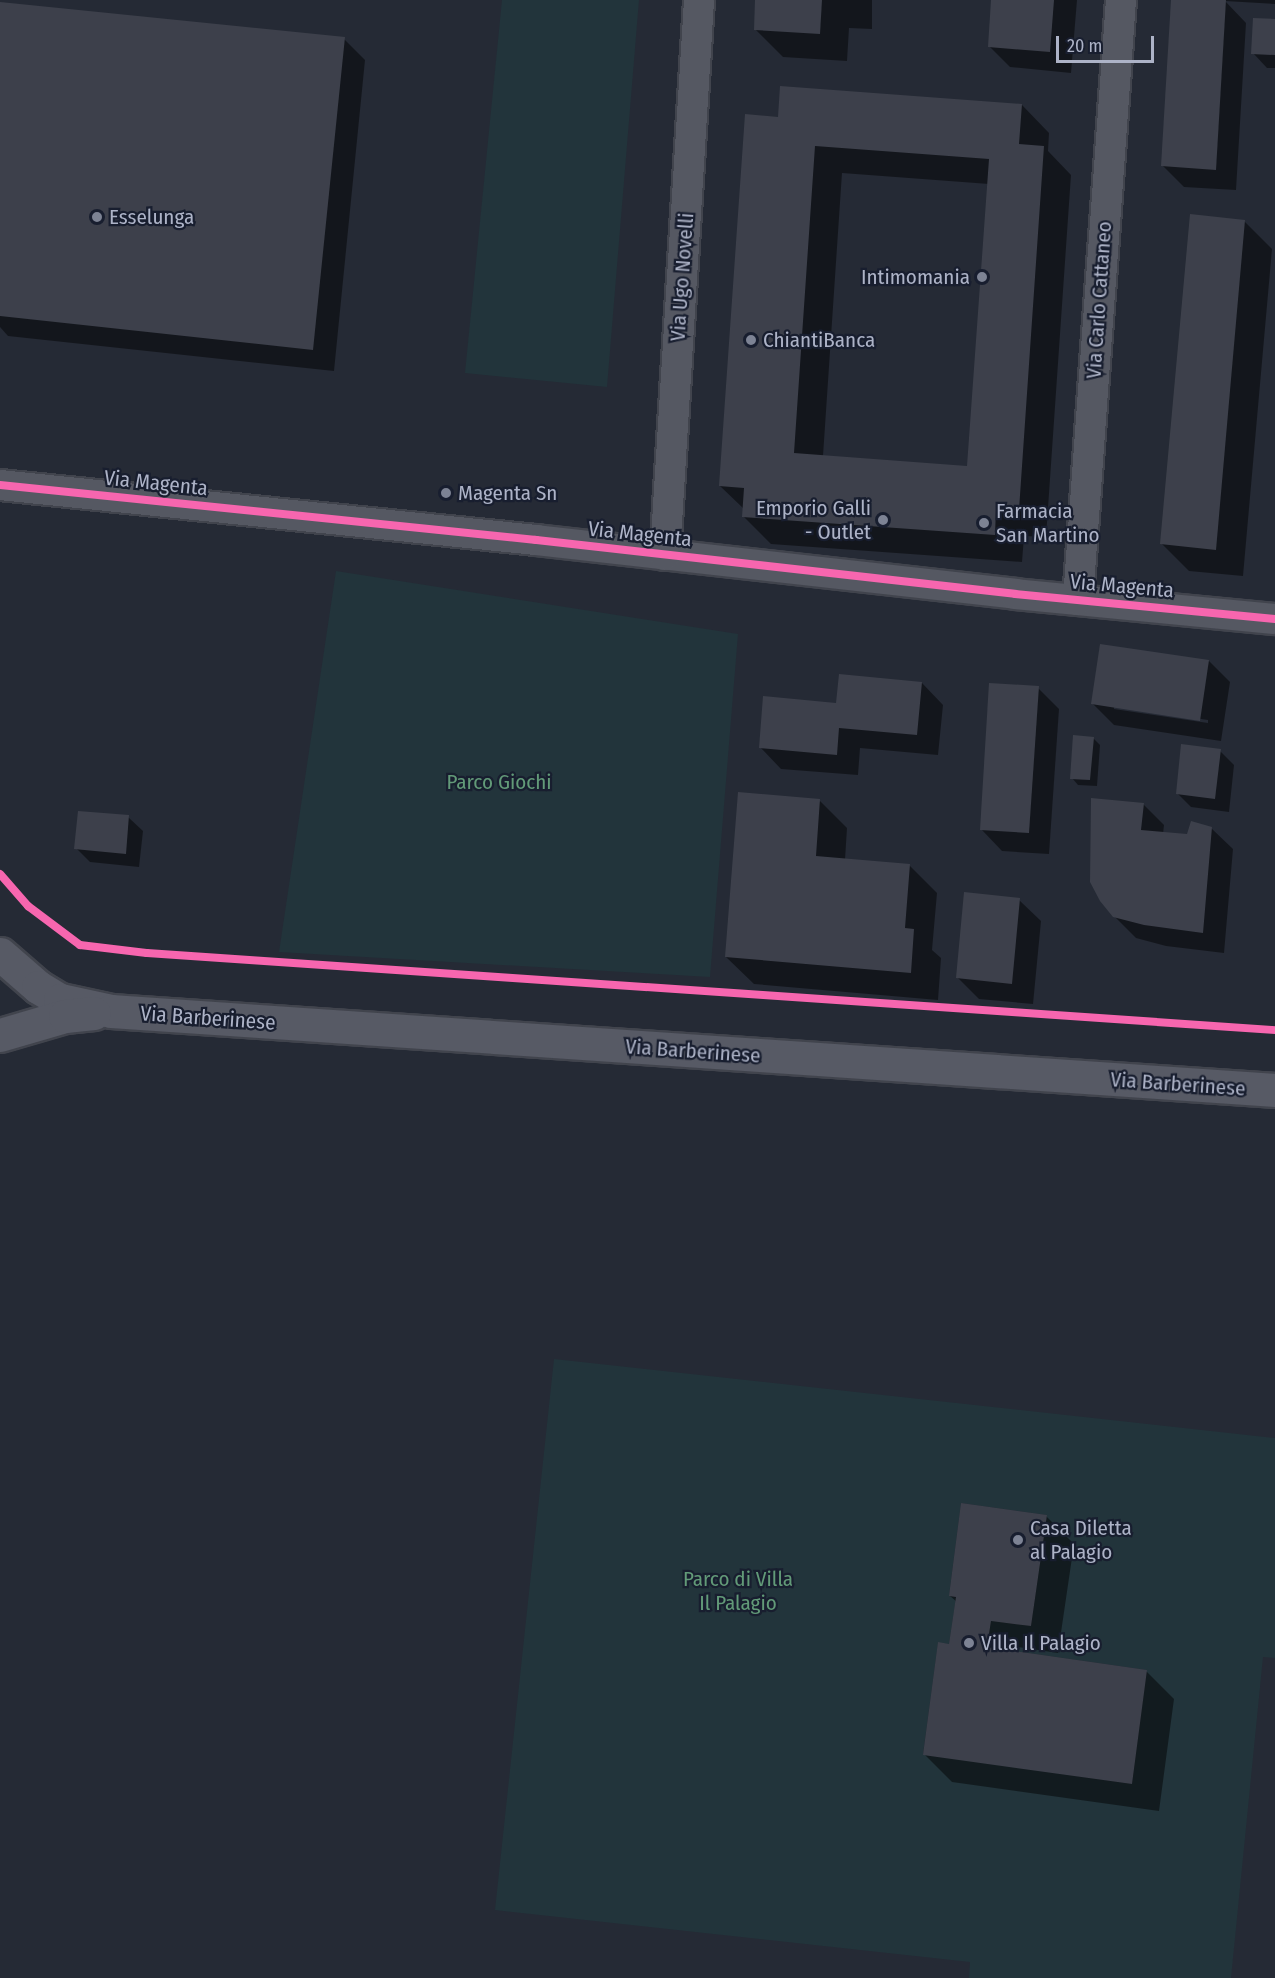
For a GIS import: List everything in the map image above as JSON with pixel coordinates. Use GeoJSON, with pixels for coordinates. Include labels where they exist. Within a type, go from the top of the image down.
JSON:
{"type":"FeatureCollection","features":[{"type":"Feature","properties":{"kind":"main road","name":"Via Barberinese"},"geometry":{"type":"LineString","coordinates":[[0,954],[38,987],[60,1000],[111,1011],[1275,1090]]}},
{"type":"Feature","properties":{"kind":"main road","name":"Via Barberinese"},"geometry":{"type":"LineString","coordinates":[[0,1035],[65,1016],[111,1011]]}},
{"type":"Feature","properties":{"kind":"street","name":"Via Ugo Novelli"},"geometry":{"type":"LineString","coordinates":[[664,555],[699,0]]}},
{"type":"Feature","properties":{"kind":"street","name":"Via Carlo Cattaneo"},"geometry":{"type":"LineString","coordinates":[[1078,600],[1121,0]]}},
{"type":"Feature","properties":{"kind":"street","name":"Via Magenta"},"geometry":{"type":"LineString","coordinates":[[0,485],[1275,619]]}},
{"type":"Feature","properties":{"kind":"green space"},"geometry":{"type":"Polygon","coordinates":[[[502,0],[639,0],[607,387],[465,373],[502,0]]]}},
{"type":"Feature","properties":{"kind":"green space","name":"Parco Giochi"},"geometry":{"type":"Polygon","coordinates":[[[336,571],[738,634],[710,977],[279,952],[336,571]]]}},
{"type":"Feature","properties":{"kind":"green space","name":"Parco di Villa Il Palagio"},"geometry":{"type":"Polygon","coordinates":[[[554,1359],[1275,1438],[1275,1658],[1263,1657],[1231,1978],[969,1978],[970,1962],[495,1910],[554,1359]],[[961,1503],[949,1596],[956,1598],[949,1644],[938,1643],[923,1754],[1132,1784],[1147,1670],[987,1647],[991,1621],[1031,1626],[1047,1515],[961,1503]]]}},
{"type":"Feature","properties":{"kind":"building"},"geometry":{"type":"Polygon","coordinates":[[[755,0],[822,0],[820,34],[754,30],[755,0]]]}},
{"type":"Feature","properties":{"kind":"building"},"geometry":{"type":"Polygon","coordinates":[[[991,0],[1054,0],[1050,52],[988,47],[991,0]]]}},
{"type":"Feature","properties":{"kind":"building"},"geometry":{"type":"Polygon","coordinates":[[[1171,0],[1226,0],[1216,170],[1161,166],[1171,0]]]}},
{"type":"Feature","properties":{"kind":"building"},"geometry":{"type":"Polygon","coordinates":[[[0,2],[345,37],[313,350],[0,316],[0,2]]]}},
{"type":"Feature","properties":{"kind":"building"},"geometry":{"type":"Polygon","coordinates":[[[1253,18],[1275,19],[1275,55],[1251,54],[1253,18]]]}},
{"type":"Feature","properties":{"kind":"building"},"geometry":{"type":"Polygon","coordinates":[[[780,86],[1022,104],[1019,144],[1044,146],[1019,510],[996,509],[995,535],[742,517],[744,488],[719,486],[745,114],[778,117],[780,86]],[[815,146],[794,453],[967,466],[989,159],[815,146]]]}},
{"type":"Feature","properties":{"kind":"building"},"geometry":{"type":"Polygon","coordinates":[[[1190,214],[1245,220],[1216,550],[1160,544],[1190,214]]]}},
{"type":"Feature","properties":{"kind":"building"},"geometry":{"type":"Polygon","coordinates":[[[1100,644],[1209,660],[1200,721],[1091,704],[1100,644]]]}},
{"type":"Feature","properties":{"kind":"building"},"geometry":{"type":"Polygon","coordinates":[[[839,674],[922,682],[917,735],[839,728],[837,755],[759,748],[763,696],[836,703],[839,674]]]}},
{"type":"Feature","properties":{"kind":"building"},"geometry":{"type":"Polygon","coordinates":[[[989,683],[1039,686],[1029,833],[980,830],[989,683]]]}},
{"type":"Feature","properties":{"kind":"building"},"geometry":{"type":"Polygon","coordinates":[[[1073,735],[1094,737],[1090,780],[1070,779],[1073,735]]]}},
{"type":"Feature","properties":{"kind":"building"},"geometry":{"type":"Polygon","coordinates":[[[1181,744],[1221,749],[1215,799],[1176,794],[1181,744]]]}},
{"type":"Feature","properties":{"kind":"building"},"geometry":{"type":"Polygon","coordinates":[[[738,792],[820,799],[816,856],[910,864],[905,928],[914,929],[911,973],[725,957],[738,792]]]}},
{"type":"Feature","properties":{"kind":"building"},"geometry":{"type":"Polygon","coordinates":[[[1091,798],[1144,803],[1141,830],[1187,834],[1191,821],[1212,827],[1203,933],[1144,925],[1113,917],[1100,901],[1090,882],[1091,798]]]}},
{"type":"Feature","properties":{"kind":"building"},"geometry":{"type":"Polygon","coordinates":[[[78,811],[129,815],[126,854],[74,849],[78,811]]]}},
{"type":"Feature","properties":{"kind":"building"},"geometry":{"type":"Polygon","coordinates":[[[964,892],[1020,898],[1012,984],[956,978],[964,892]]]}},
{"type":"Feature","properties":{"kind":"building","name":"Villa Il Palagio"},"geometry":{"type":"Polygon","coordinates":[[[961,1503],[1047,1515],[1031,1626],[991,1621],[987,1647],[1147,1670],[1132,1784],[923,1755],[938,1642],[949,1644],[956,1597],[949,1596],[961,1503]]]}},
{"type":"Feature","properties":{"kind":"cycle path"},"geometry":{"type":"LineString","coordinates":[[0,485],[536,540],[1015,594],[1275,619]]}},
{"type":"Feature","properties":{"kind":"cycle path"},"geometry":{"type":"LineString","coordinates":[[0,874],[28,906],[80,945],[147,953],[1275,1030]]}},
{"type":"Feature","properties":{"kind":"place","name":"Esselunga"},"geometry":{"type":"Point","coordinates":[97,217]}},
{"type":"Feature","properties":{"kind":"place","name":"Intimomania"},"geometry":{"type":"Point","coordinates":[982,277]}},
{"type":"Feature","properties":{"kind":"place","name":"ChiantiBanca"},"geometry":{"type":"Point","coordinates":[751,340]}},
{"type":"Feature","properties":{"kind":"place","name":"Magenta Sn"},"geometry":{"type":"Point","coordinates":[446,493]}},
{"type":"Feature","properties":{"kind":"place","name":"Emporio Galli - Outlet"},"geometry":{"type":"Point","coordinates":[883,520]}},
{"type":"Feature","properties":{"kind":"place","name":"Farmacia San Martino"},"geometry":{"type":"Point","coordinates":[984,523]}},
{"type":"Feature","properties":{"kind":"place","name":"Casa Diletta al Palagio"},"geometry":{"type":"Point","coordinates":[1018,1540]}},
{"type":"Feature","properties":{"kind":"place","name":"Villa Il Palagio"},"geometry":{"type":"Point","coordinates":[969,1643]}}]}
